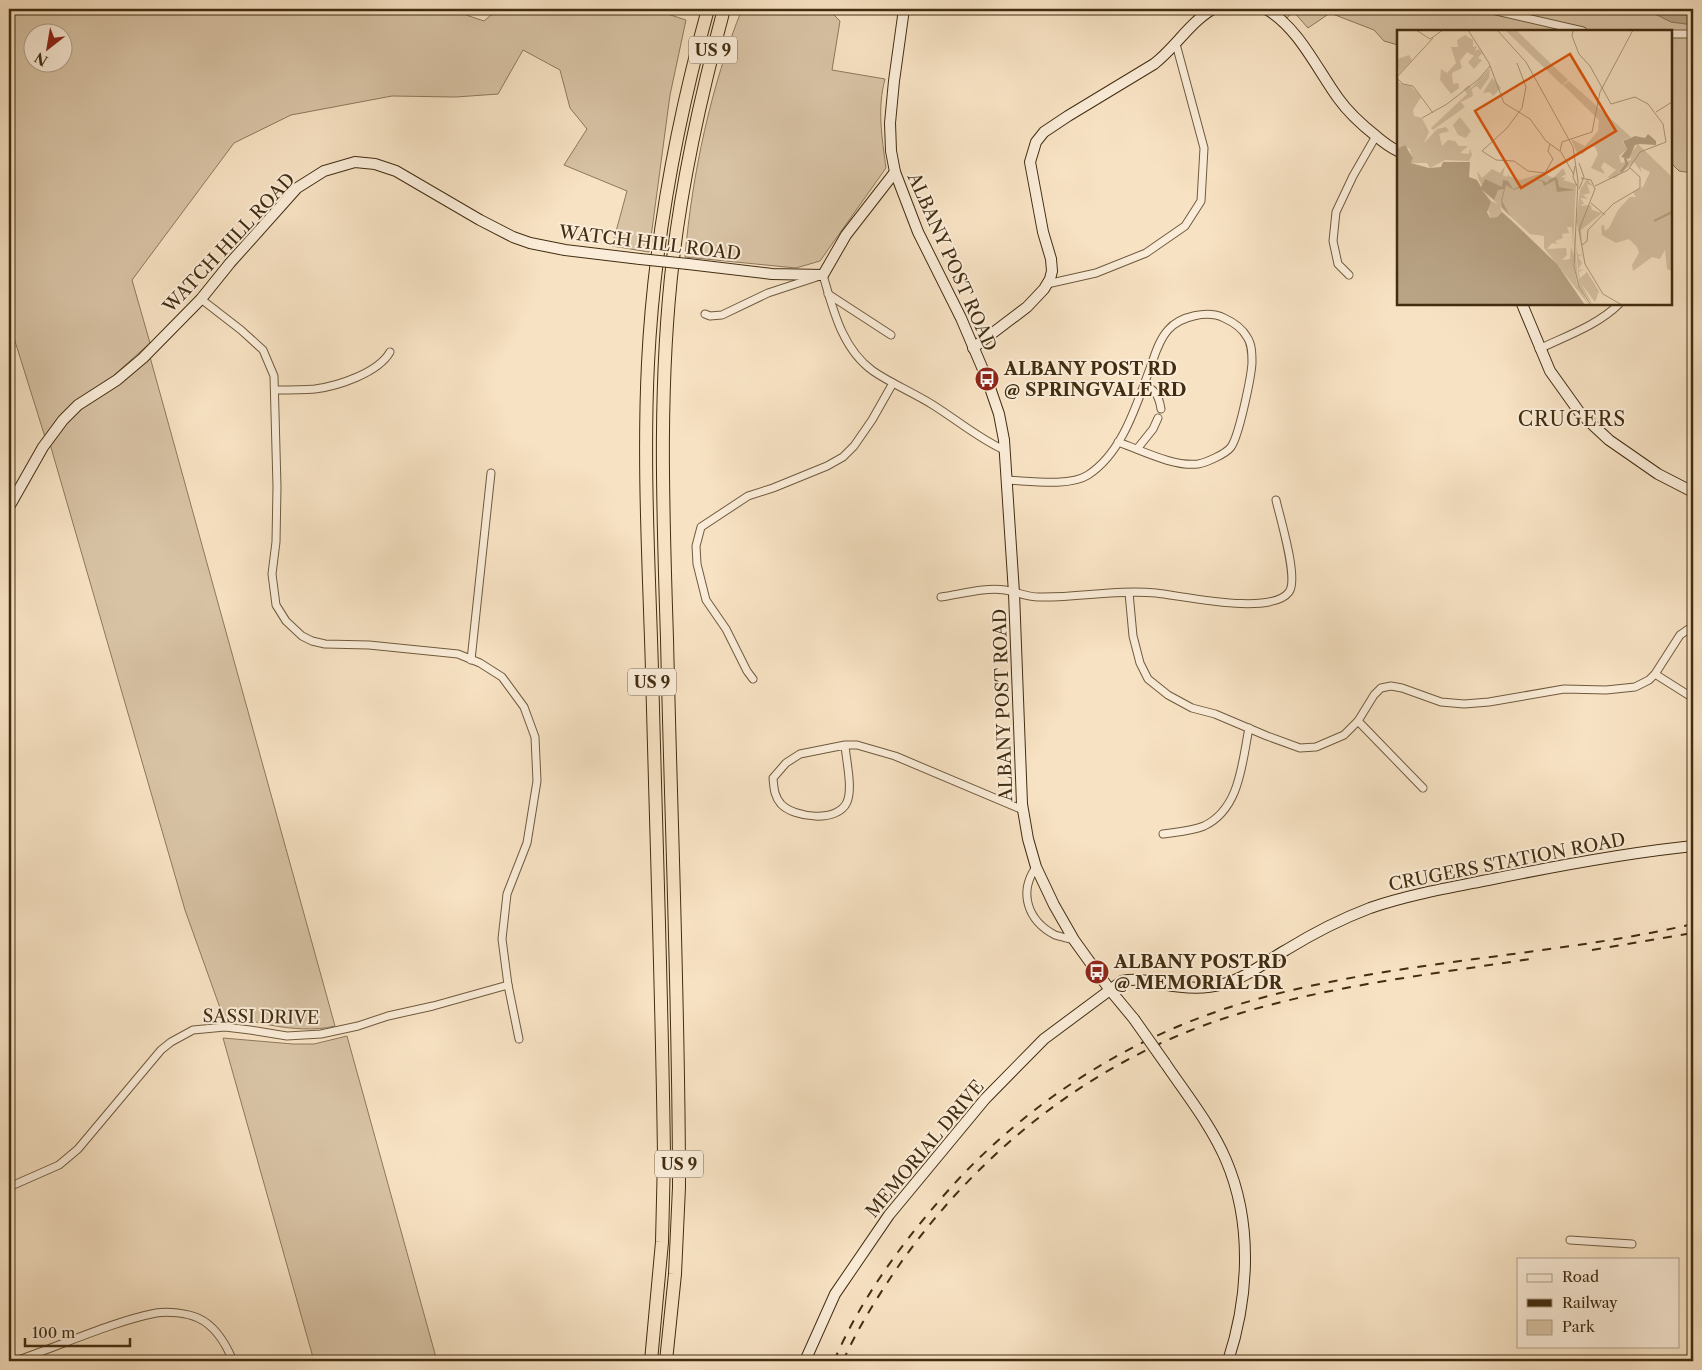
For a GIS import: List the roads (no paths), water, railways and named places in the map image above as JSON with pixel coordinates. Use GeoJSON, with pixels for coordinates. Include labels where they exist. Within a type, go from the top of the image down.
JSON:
{"type":"FeatureCollection","features":[{"type":"Feature","properties":{"kind":"highway","name":"US 9"},"geometry":{"type":"LineString","coordinates":[[651,1361],[662,1242],[664,1149],[647,485],[648,363],[658,256],[669,177],[682,111],[708,9]]}},
{"type":"Feature","properties":{"kind":"highway","name":"US 9"},"geometry":{"type":"LineString","coordinates":[[666,1361],[678,1243],[680,1167],[663,485],[663,398],[673,258],[689,152],[702,92],[724,9]]}},
{"type":"Feature","properties":{"kind":"highway"},"geometry":{"type":"LineString","coordinates":[[702,92],[731,9]]}},
{"type":"Feature","properties":{"kind":"street","name":"ALBANY POST ROAD"},"geometry":{"type":"LineString","coordinates":[[904,9],[899,37],[890,123],[891,151],[895,172],[918,232],[958,311],[987,379],[999,414],[1004,450],[1014,593],[1017,703],[1023,810],[1028,839],[1036,867],[1054,905],[1074,940],[1110,990],[1134,1019],[1210,1131],[1225,1158],[1238,1191],[1245,1243],[1243,1290],[1234,1341],[1228,1361]]}},
{"type":"Feature","properties":{"kind":"street"},"geometry":{"type":"LineString","coordinates":[[973,348],[1027,307],[1047,284],[1052,271],[1030,162],[1036,142],[1044,132],[1068,116],[1154,64],[1199,19],[1213,9]]}},
{"type":"Feature","properties":{"kind":"street"},"geometry":{"type":"LineString","coordinates":[[1266,9],[1288,26],[1338,99],[1362,125],[1391,148],[1397,150]]}},
{"type":"Feature","properties":{"kind":"street"},"geometry":{"type":"LineString","coordinates":[[1488,9],[1579,30]]}},
{"type":"Feature","properties":{"kind":"street"},"geometry":{"type":"LineString","coordinates":[[1672,34],[1693,34]]}},
{"type":"Feature","properties":{"kind":"street"},"geometry":{"type":"LineString","coordinates":[[1047,284],[1096,273],[1146,253],[1185,226],[1201,201],[1204,148],[1176,44]]}},
{"type":"Feature","properties":{"kind":"street"},"geometry":{"type":"LineString","coordinates":[[1349,275],[1338,264],[1333,241],[1336,212],[1353,176],[1376,136]]}},
{"type":"Feature","properties":{"kind":"street","name":"WATCH HILL ROAD"},"geometry":{"type":"LineString","coordinates":[[9,507],[43,447],[63,420],[78,405],[134,366],[201,299],[230,263],[297,188],[324,171],[355,162],[376,164],[396,171],[498,230],[530,243],[565,250],[772,274],[823,275]]}},
{"type":"Feature","properties":{"kind":"street"},"geometry":{"type":"LineString","coordinates":[[705,314],[722,315],[768,293],[823,275],[846,235],[895,172]]}},
{"type":"Feature","properties":{"kind":"street"},"geometry":{"type":"LineString","coordinates":[[823,275],[836,318],[846,341],[872,370],[932,404],[988,442],[1004,450]]}},
{"type":"Feature","properties":{"kind":"street"},"geometry":{"type":"LineString","coordinates":[[828,294],[891,335]]}},
{"type":"Feature","properties":{"kind":"street"},"geometry":{"type":"LineString","coordinates":[[201,299],[263,350],[274,376],[276,542],[272,574],[276,604],[286,621],[302,636],[325,644],[369,644],[458,654],[502,677],[524,708],[535,738],[537,781],[534,810],[527,843],[507,896],[502,939],[508,985],[519,1039]]}},
{"type":"Feature","properties":{"kind":"street"},"geometry":{"type":"LineString","coordinates":[[1522,305],[1550,371],[1580,413],[1609,440],[1658,474],[1693,492]]}},
{"type":"Feature","properties":{"kind":"street"},"geometry":{"type":"LineString","coordinates":[[1540,349],[1595,322],[1618,305]]}},
{"type":"Feature","properties":{"kind":"street"},"geometry":{"type":"LineString","coordinates":[[1006,480],[1070,482],[1089,474],[1105,460],[1118,442],[1138,403],[1157,347],[1168,331],[1180,322],[1206,314],[1218,315],[1241,329],[1248,338],[1252,349],[1252,364],[1240,422],[1231,448],[1217,457],[1200,464],[1186,465],[1118,442]]}},
{"type":"Feature","properties":{"kind":"street"},"geometry":{"type":"LineString","coordinates":[[275,390],[314,389],[357,377],[379,365],[390,352]]}},
{"type":"Feature","properties":{"kind":"street"},"geometry":{"type":"LineString","coordinates":[[753,679],[726,629],[706,600],[697,564],[696,546],[701,527],[748,496],[828,466],[843,457],[854,446],[872,420],[894,383]]}},
{"type":"Feature","properties":{"kind":"street"},"geometry":{"type":"LineString","coordinates":[[1144,385],[1152,388],[1156,393],[1161,409]]}},
{"type":"Feature","properties":{"kind":"street"},"geometry":{"type":"LineString","coordinates":[[1137,449],[1158,418]]}},
{"type":"Feature","properties":{"kind":"street"},"geometry":{"type":"LineString","coordinates":[[472,660],[491,473]]}},
{"type":"Feature","properties":{"kind":"street"},"geometry":{"type":"LineString","coordinates":[[942,597],[986,590],[1006,590],[1038,597],[1155,593],[1221,603],[1258,604],[1279,600],[1288,594],[1292,587],[1292,568],[1276,500]]}},
{"type":"Feature","properties":{"kind":"street"},"geometry":{"type":"LineString","coordinates":[[1129,593],[1133,636],[1140,662],[1148,679],[1168,695],[1192,708],[1215,714],[1300,748],[1316,747],[1344,735],[1358,721],[1374,695],[1381,688],[1391,686],[1441,702],[1464,704],[1489,702],[1564,688],[1606,690],[1635,686],[1649,680],[1655,674],[1680,635],[1693,626]]}},
{"type":"Feature","properties":{"kind":"street"},"geometry":{"type":"LineString","coordinates":[[1655,674],[1693,698]]}},
{"type":"Feature","properties":{"kind":"street"},"geometry":{"type":"LineString","coordinates":[[1358,721],[1424,788]]}},
{"type":"Feature","properties":{"kind":"street"},"geometry":{"type":"LineString","coordinates":[[1162,834],[1203,826],[1219,817],[1230,802],[1237,785],[1250,728]]}},
{"type":"Feature","properties":{"kind":"street"},"geometry":{"type":"LineString","coordinates":[[845,745],[850,793],[843,808],[836,813],[813,816],[800,814],[782,806],[775,794],[773,778],[786,763],[800,754],[845,745],[871,748],[895,756],[1023,810]]}},
{"type":"Feature","properties":{"kind":"street","name":"CRUGERS STATION ROAD"},"geometry":{"type":"LineString","coordinates":[[1110,990],[1122,981],[1132,979],[1188,988],[1212,987],[1243,976],[1287,949],[1343,919],[1370,908],[1413,895],[1569,863],[1652,850],[1693,846]]}},
{"type":"Feature","properties":{"kind":"street"},"geometry":{"type":"LineString","coordinates":[[1036,867],[1028,878],[1026,895],[1032,914],[1040,925],[1057,936],[1074,940]]}},
{"type":"Feature","properties":{"kind":"street","name":"SASSI DRIVE"},"geometry":{"type":"LineString","coordinates":[[9,1188],[59,1165],[78,1149],[161,1050],[171,1042],[194,1030],[225,1028],[287,1036],[316,1035],[358,1026],[388,1016],[433,1006],[508,985]]}},
{"type":"Feature","properties":{"kind":"street","name":"MEMORIAL DRIVE"},"geometry":{"type":"LineString","coordinates":[[805,1361],[835,1294],[889,1215],[998,1086],[1044,1039],[1110,990]]}},
{"type":"Feature","properties":{"kind":"street"},"geometry":{"type":"LineString","coordinates":[[1570,1240],[1632,1244]]}},
{"type":"Feature","properties":{"kind":"street"},"geometry":{"type":"LineString","coordinates":[[15,1361],[116,1325],[158,1313],[181,1313],[198,1318],[216,1331],[227,1344],[233,1361]]}},
{"type":"Feature","properties":{"kind":"railway"},"geometry":{"type":"LineString","coordinates":[[834,1361],[858,1313],[886,1268],[954,1184],[1016,1125],[1085,1075],[1122,1053],[1160,1034],[1200,1018],[1240,1004],[1296,989],[1409,968],[1580,945],[1693,924]]}},
{"type":"Feature","properties":{"kind":"railway"},"geometry":{"type":"LineString","coordinates":[[1592,950],[1693,933]]}},
{"type":"Feature","properties":{"kind":"railway"},"geometry":{"type":"LineString","coordinates":[[843,1361],[853,1339],[891,1277],[924,1232],[960,1189],[1000,1150],[1043,1115],[1088,1083],[1137,1055],[1188,1032],[1276,1003],[1421,975],[1530,959]]}},
{"type":"Feature","properties":{"kind":"place","name":"ALBANY POST RD @ SPRINGVALE RD"},"geometry":{"type":"Point","coordinates":[987,379]}},
{"type":"Feature","properties":{"kind":"place","name":"ALBANY POST RD @ MEMORIAL DR"},"geometry":{"type":"Point","coordinates":[1097,972]}},
{"type":"Feature","properties":{"kind":"district","name":"CRUGERS"},"geometry":{"type":"Point","coordinates":[1572,419]}}]}
